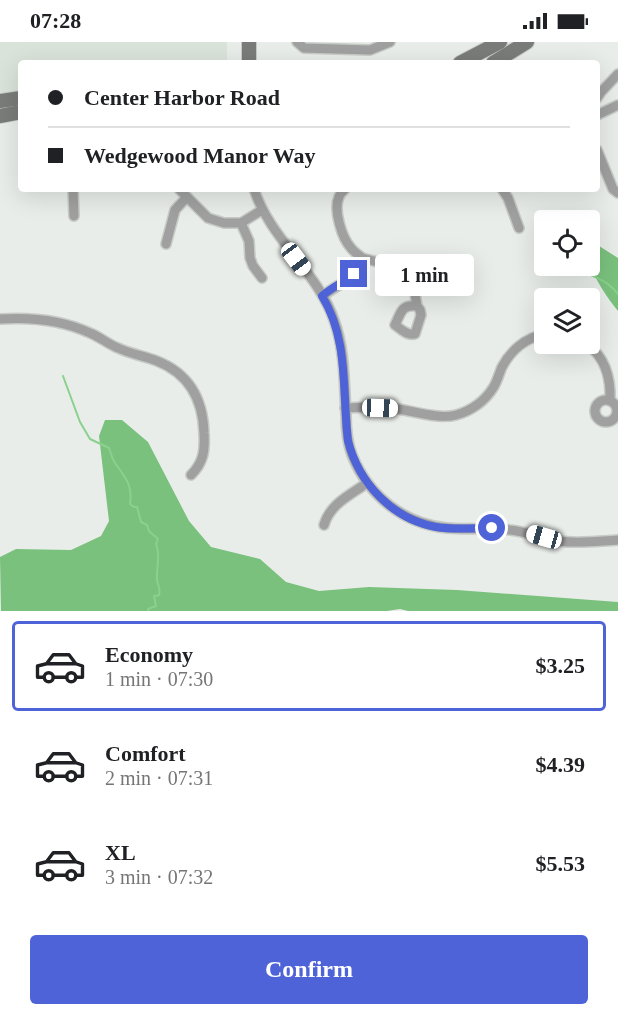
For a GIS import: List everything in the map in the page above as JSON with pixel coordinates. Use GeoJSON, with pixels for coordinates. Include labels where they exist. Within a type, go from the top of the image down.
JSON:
{"type":"FeatureCollection","features":[{"type":"Feature","properties":{"kind":"main road"},"geometry":{"type":"LineString","coordinates":[[249,42],[249,60]]}},
{"type":"Feature","properties":{"kind":"main road"},"geometry":{"type":"LineString","coordinates":[[466,60],[500,42]]}},
{"type":"Feature","properties":{"kind":"main road"},"geometry":{"type":"LineString","coordinates":[[498,60],[527,42]]}},
{"type":"Feature","properties":{"kind":"main road"},"geometry":{"type":"LineString","coordinates":[[0,101],[18,98]]}},
{"type":"Feature","properties":{"kind":"main road"},"geometry":{"type":"LineString","coordinates":[[0,116],[18,113]]}},
{"type":"Feature","properties":{"kind":"street"},"geometry":{"type":"LineString","coordinates":[[297,42],[304,48],[370,50],[390,42]]}},
{"type":"Feature","properties":{"kind":"street"},"geometry":{"type":"LineString","coordinates":[[600,94],[618,74]]}},
{"type":"Feature","properties":{"kind":"street"},"geometry":{"type":"LineString","coordinates":[[600,114],[618,105]]}},
{"type":"Feature","properties":{"kind":"street"},"geometry":{"type":"LineString","coordinates":[[600,157],[613,189],[618,193]]}},
{"type":"Feature","properties":{"kind":"street"},"geometry":{"type":"LineString","coordinates":[[74,192],[74,216]]}},
{"type":"Feature","properties":{"kind":"street"},"geometry":{"type":"LineString","coordinates":[[182,192],[208,218],[224,222],[241,223],[262,210]]}},
{"type":"Feature","properties":{"kind":"street"},"geometry":{"type":"LineString","coordinates":[[255,192],[262,210],[274,230],[322,296],[334,319],[341,344],[348,441],[352,455],[367,483],[376,494],[399,513],[417,522],[436,527],[511,530],[571,542],[618,540]]}},
{"type":"Feature","properties":{"kind":"street"},"geometry":{"type":"LineString","coordinates":[[342,192],[339,196],[337,216],[350,248],[362,258],[400,268],[413,281],[417,306]]}},
{"type":"Feature","properties":{"kind":"street"},"geometry":{"type":"LineString","coordinates":[[504,192],[519,228]]}},
{"type":"Feature","properties":{"kind":"street"},"geometry":{"type":"LineString","coordinates":[[166,244],[175,210],[188,197]]}},
{"type":"Feature","properties":{"kind":"street"},"geometry":{"type":"LineString","coordinates":[[241,223],[249,241],[253,266],[262,278]]}},
{"type":"Feature","properties":{"kind":"street"},"geometry":{"type":"LineString","coordinates":[[322,296],[354,274],[362,258]]}},
{"type":"Feature","properties":{"kind":"street"},"geometry":{"type":"LineString","coordinates":[[0,319],[33,319],[73,326],[117,348],[154,360],[175,370],[192,387],[203,419],[204,453],[202,462],[191,475]]}},
{"type":"Feature","properties":{"kind":"street"},"geometry":{"type":"LineString","coordinates":[[345,408],[393,408],[440,416],[456,415],[475,406],[489,395],[504,364],[521,344],[534,337]]}},
{"type":"Feature","properties":{"kind":"street"},"geometry":{"type":"LineString","coordinates":[[598,354],[607,370],[610,401]]}},
{"type":"Feature","properties":{"kind":"street"},"geometry":{"type":"LineString","coordinates":[[324,525],[336,504],[367,483]]}},
{"type":"Feature","properties":{"kind":"shaded area"},"geometry":{"type":"Polygon","coordinates":[[[0,42],[227,42],[227,60],[18,60],[18,90],[0,93],[0,42]]]}},
{"type":"Feature","properties":{"kind":"green space"},"geometry":{"type":"Polygon","coordinates":[[[600,247],[618,258],[618,311],[595,276],[600,276],[600,247]]]}},
{"type":"Feature","properties":{"kind":"green space"},"geometry":{"type":"Polygon","coordinates":[[[105,420],[122,420],[148,442],[189,521],[211,547],[260,559],[286,582],[319,591],[369,587],[457,590],[618,602],[618,611],[408,611],[400,609],[387,611],[1,611],[0,557],[16,549],[71,550],[101,536],[109,521],[99,436],[105,420]]]}},
{"type":"Feature","properties":{"kind":"waterway"},"geometry":{"type":"LineString","coordinates":[[593,276],[608,284],[618,294]]}},
{"type":"Feature","properties":{"kind":"waterway"},"geometry":{"type":"LineString","coordinates":[[63,376],[80,422],[90,439],[109,448],[129,486],[130,504],[137,507],[141,522],[147,525],[149,531],[158,539],[156,544],[157,580],[160,593],[154,596],[156,606],[148,611]]}},
{"type":"Feature","properties":{"kind":"route"},"geometry":{"type":"LineString","coordinates":[[354,274],[322,296],[334,319],[341,344],[346,429],[352,455],[359,470],[376,494],[410,519],[449,529],[492,528]]}}]}
